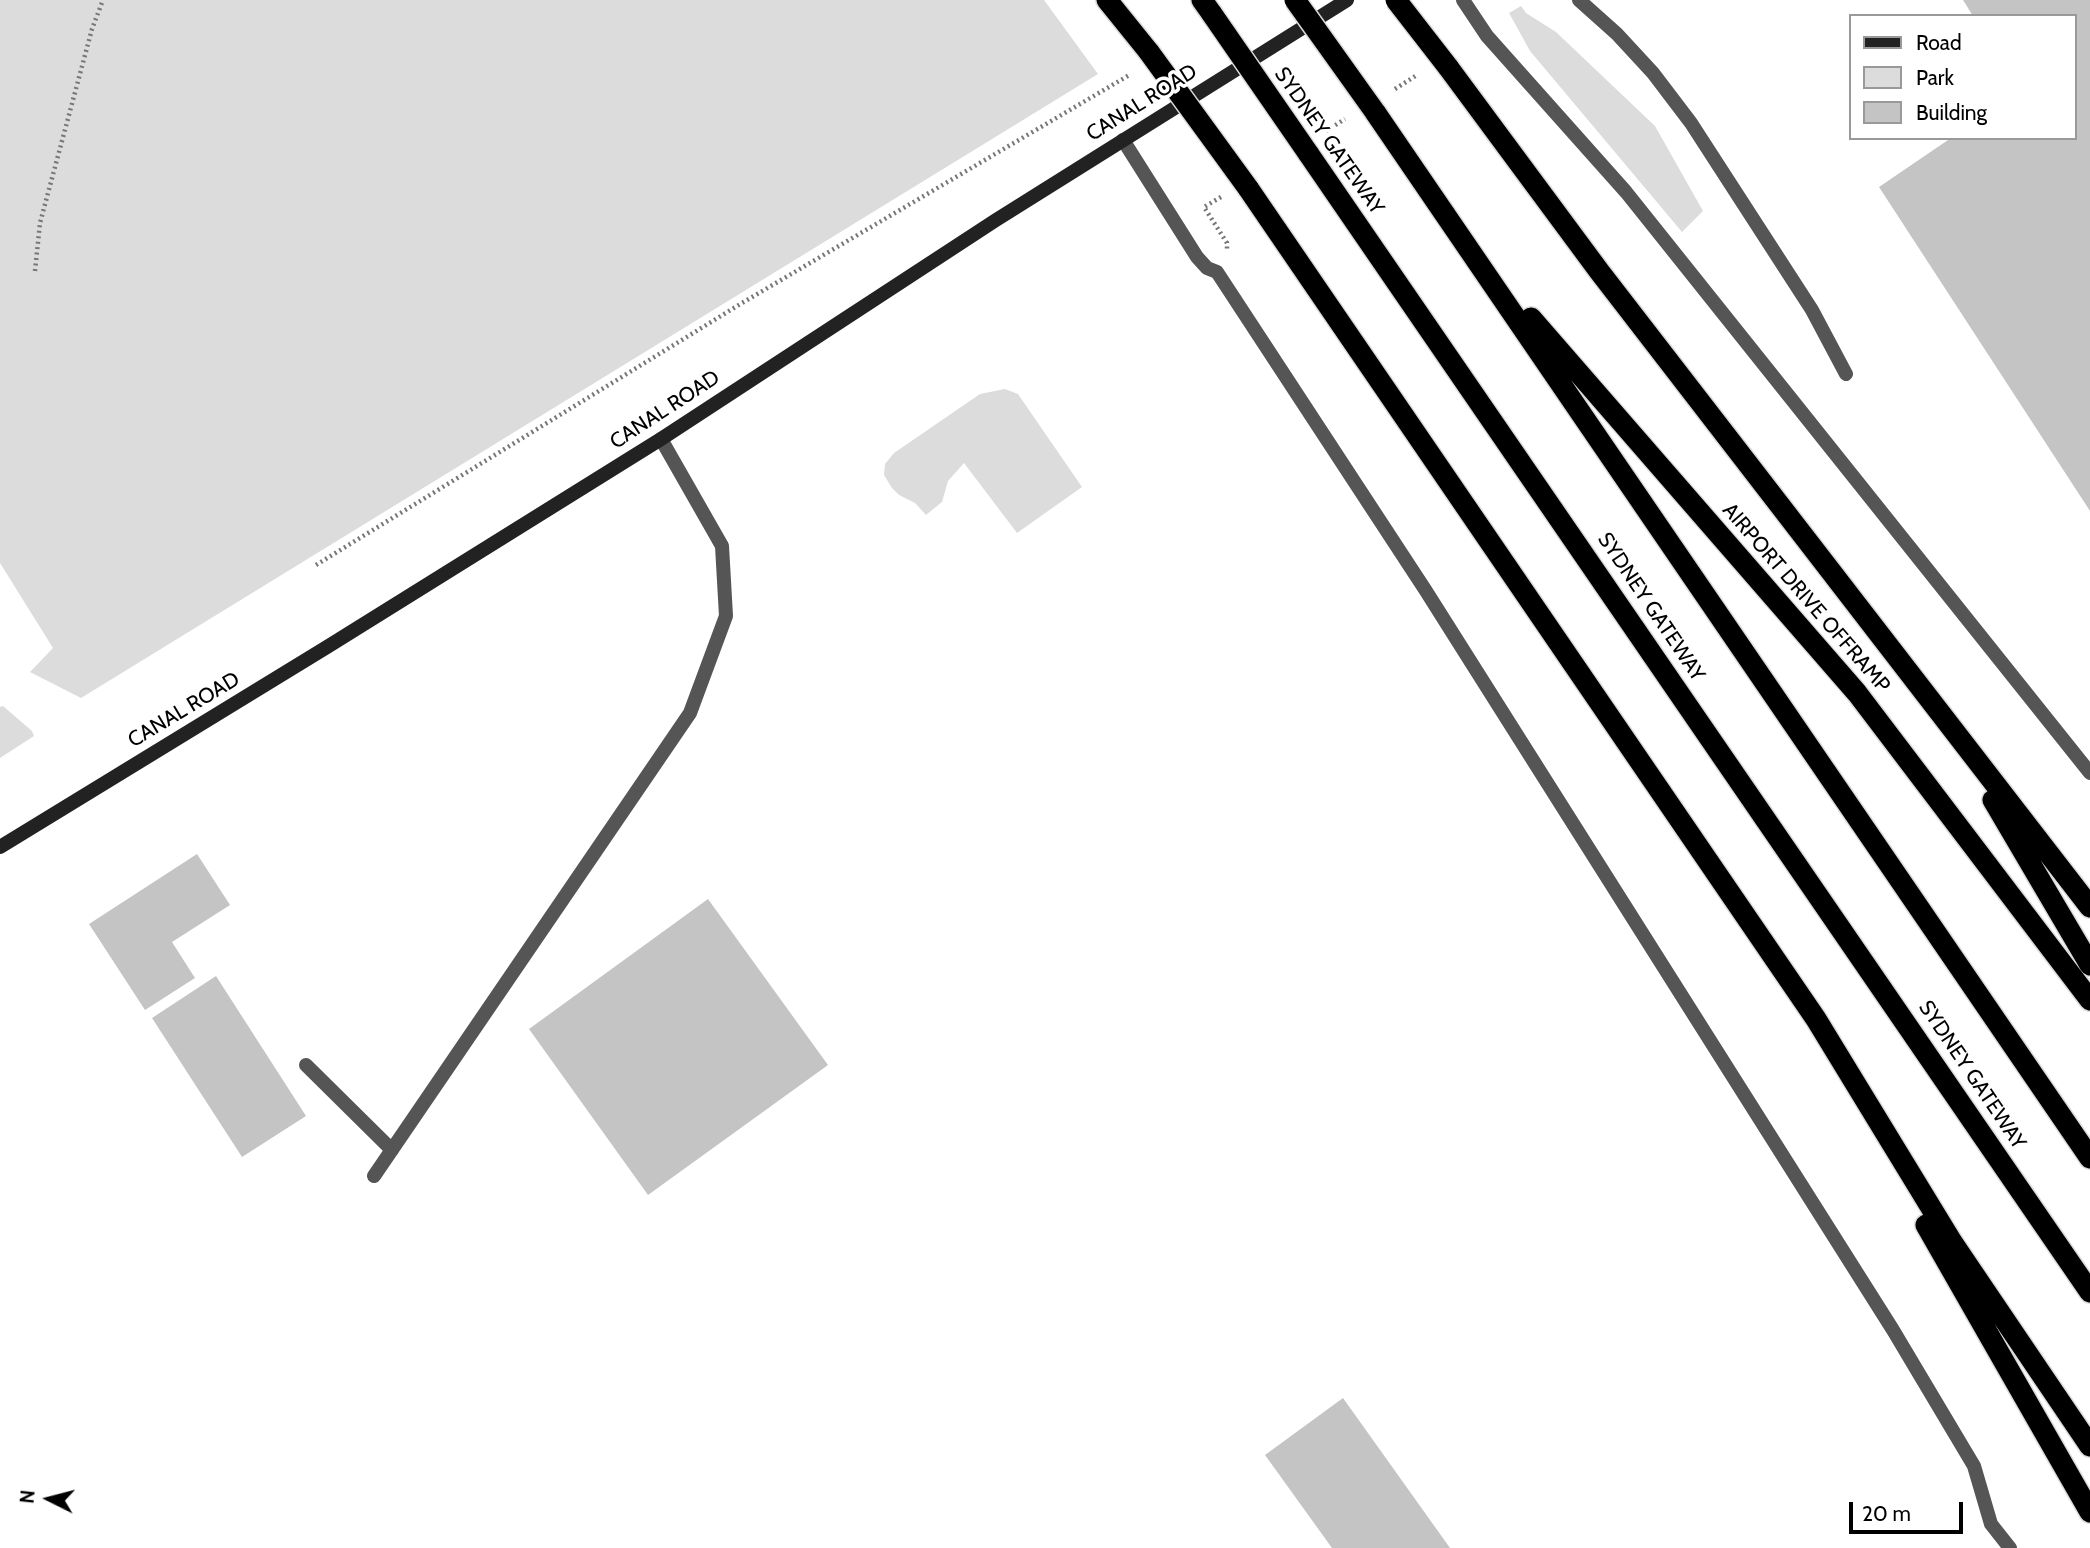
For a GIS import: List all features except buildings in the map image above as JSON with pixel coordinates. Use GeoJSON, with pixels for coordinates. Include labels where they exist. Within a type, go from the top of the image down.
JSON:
{"type":"FeatureCollection","features":[{"type":"Feature","properties":{"kind":"highway"},"geometry":{"type":"LineString","coordinates":[[1107,0],[1144,60],[1248,188],[1816,1019],[1952,1242],[2090,1446]]}},
{"type":"Feature","properties":{"kind":"highway"},"geometry":{"type":"LineString","coordinates":[[1295,0],[1365,113],[1466,242],[2090,1158]]}},
{"type":"Feature","properties":{"kind":"highway"},"geometry":{"type":"LineString","coordinates":[[1395,0],[1599,271],[2090,907]]}},
{"type":"Feature","properties":{"kind":"highway","name":"SYDNEY GATEWAY"},"geometry":{"type":"LineString","coordinates":[[1207,7],[1314,144],[2090,1292]]}},
{"type":"Feature","properties":{"kind":"highway","name":"AIRPORT DRIVE OFFRAMP"},"geometry":{"type":"LineString","coordinates":[[1466,242],[1857,693],[2090,1000]]}},
{"type":"Feature","properties":{"kind":"highway"},"geometry":{"type":"LineString","coordinates":[[1950,726],[2090,965]]}},
{"type":"Feature","properties":{"kind":"highway"},"geometry":{"type":"LineString","coordinates":[[1816,1019],[1952,1273],[2090,1512]]}},
{"type":"Feature","properties":{"kind":"highway","name":"SYDNEY GATEWAY"},"geometry":{"type":"LineString","coordinates":[[2058,1244],[2090,1300]]}},
{"type":"Feature","properties":{"kind":"main road","name":"CANAL ROAD"},"geometry":{"type":"LineString","coordinates":[[0,846],[661,439],[984,227],[1347,0]]}},
{"type":"Feature","properties":{"kind":"lane"},"geometry":{"type":"LineString","coordinates":[[1463,0],[1487,36],[1626,192],[2090,774]]}},
{"type":"Feature","properties":{"kind":"lane"},"geometry":{"type":"LineString","coordinates":[[1579,0],[1653,73],[1692,123],[1812,310],[1846,374]]}},
{"type":"Feature","properties":{"kind":"lane"},"geometry":{"type":"LineString","coordinates":[[1123,140],[1197,257],[1207,268],[1217,272],[1419,579],[1885,1318],[1974,1466],[1991,1524],[2010,1548]]}},
{"type":"Feature","properties":{"kind":"lane"},"geometry":{"type":"LineString","coordinates":[[374,1175],[690,713],[726,616],[722,546],[661,439]]}},
{"type":"Feature","properties":{"kind":"lane"},"geometry":{"type":"LineString","coordinates":[[306,1065],[392,1150]]}},
{"type":"Feature","properties":{"kind":"path"},"geometry":{"type":"LineString","coordinates":[[35,271],[40,223],[92,29],[103,0]]}},
{"type":"Feature","properties":{"kind":"path","name":"CANAL ROAD"},"geometry":{"type":"LineString","coordinates":[[316,565],[1144,60]]}},
{"type":"Feature","properties":{"kind":"path"},"geometry":{"type":"LineString","coordinates":[[1390,92],[1424,70]]}},
{"type":"Feature","properties":{"kind":"path"},"geometry":{"type":"LineString","coordinates":[[1314,144],[1365,113]]}},
{"type":"Feature","properties":{"kind":"path"},"geometry":{"type":"LineString","coordinates":[[1227,193],[1204,207],[1227,243]]}},
{"type":"Feature","properties":{"kind":"green space"},"geometry":{"type":"Polygon","coordinates":[[[0,0],[1044,0],[1098,74],[81,698],[30,672],[53,648],[0,563],[0,0]]]}},
{"type":"Feature","properties":{"kind":"green space"},"geometry":{"type":"Polygon","coordinates":[[[1521,6],[1526,13],[1556,32],[1655,126],[1703,211],[1682,232],[1530,51],[1509,13],[1521,6]]]}},
{"type":"Feature","properties":{"kind":"green space"},"geometry":{"type":"Polygon","coordinates":[[[1005,389],[1018,394],[1082,487],[1017,533],[964,463],[948,481],[942,502],[926,515],[915,503],[892,488],[884,475],[885,464],[894,453],[980,394],[1005,389]]]}},
{"type":"Feature","properties":{"kind":"green space"},"geometry":{"type":"Polygon","coordinates":[[[3,706],[32,731],[34,736],[0,758],[0,707],[3,706]]]}}]}
